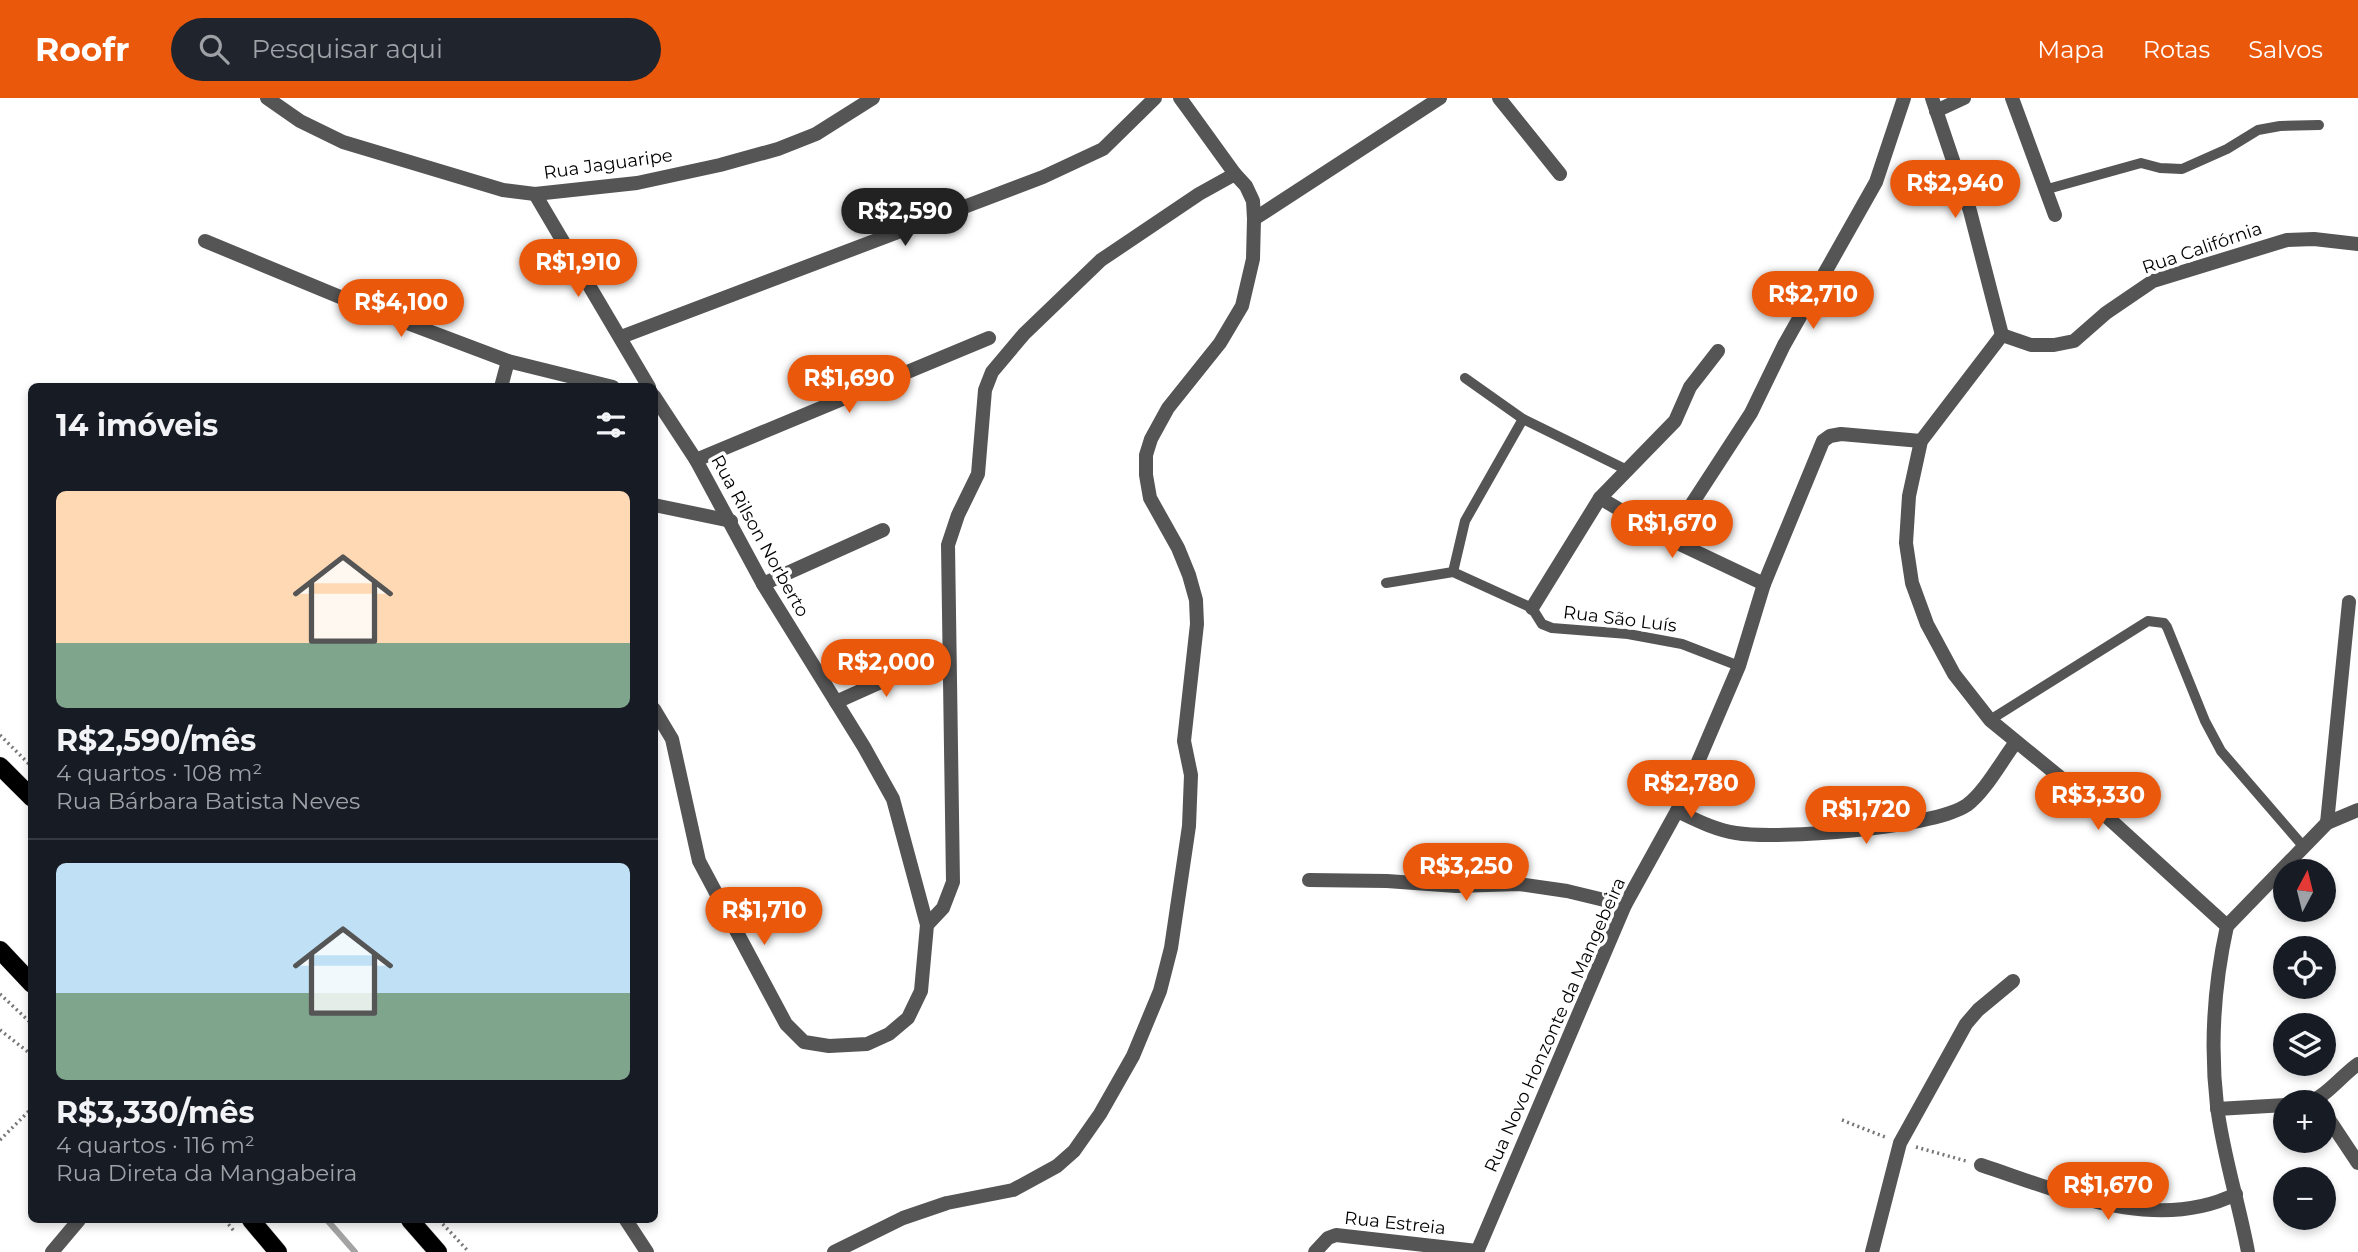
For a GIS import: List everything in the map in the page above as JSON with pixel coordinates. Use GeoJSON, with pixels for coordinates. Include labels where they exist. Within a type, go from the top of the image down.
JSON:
{"type":"FeatureCollection","features":[{"type":"Feature","properties":{"kind":"main road"},"geometry":{"type":"LineString","coordinates":[[0,766],[28,794]]}},
{"type":"Feature","properties":{"kind":"main road"},"geometry":{"type":"LineString","coordinates":[[0,950],[28,980]]}},
{"type":"Feature","properties":{"kind":"main road"},"geometry":{"type":"LineString","coordinates":[[254,1223],[278,1252]]}},
{"type":"Feature","properties":{"kind":"main road"},"geometry":{"type":"LineString","coordinates":[[413,1223],[438,1252]]}},
{"type":"Feature","properties":{"kind":"street","name":"Rua Jaguaripe"},"geometry":{"type":"LineString","coordinates":[[267,98],[300,121],[343,142],[503,190],[535,194],[637,183],[778,149],[816,134],[873,98]]}},
{"type":"Feature","properties":{"kind":"street"},"geometry":{"type":"LineString","coordinates":[[621,337],[1043,177],[1103,149],[1155,98]]}},
{"type":"Feature","properties":{"kind":"street"},"geometry":{"type":"LineString","coordinates":[[834,1252],[903,1218],[947,1203],[1013,1190],[1057,1166],[1074,1151],[1100,1114],[1133,1056],[1160,991],[1171,948],[1189,826],[1191,775],[1184,741],[1196,600],[1178,548],[1150,498],[1146,455],[1151,439],[1168,408],[1220,343],[1242,306],[1253,259],[1254,219],[1252,201],[1246,186],[1180,98]]}},
{"type":"Feature","properties":{"kind":"street"},"geometry":{"type":"LineString","coordinates":[[1254,219],[1440,98]]}},
{"type":"Feature","properties":{"kind":"street"},"geometry":{"type":"LineString","coordinates":[[1499,98],[1560,174]]}},
{"type":"Feature","properties":{"kind":"street"},"geometry":{"type":"LineString","coordinates":[[1669,539],[1751,413],[1784,345],[1876,181],[1904,98]]}},
{"type":"Feature","properties":{"kind":"street"},"geometry":{"type":"LineString","coordinates":[[1964,98],[1934,104],[1970,211],[2002,335],[1921,441],[1909,496],[1906,543],[1912,583],[1927,624],[1954,674],[1990,720],[2094,805],[2227,926]]}},
{"type":"Feature","properties":{"kind":"street"},"geometry":{"type":"LineString","coordinates":[[2012,98],[2055,215]]}},
{"type":"Feature","properties":{"kind":"street"},"geometry":{"type":"LineString","coordinates":[[658,716],[672,739],[698,862],[786,1024],[804,1042],[829,1046],[867,1044],[889,1034],[908,1018],[921,991],[927,925],[943,908],[953,882],[948,545],[958,515],[978,474],[985,390],[992,372],[1024,334],[1101,260],[1199,194],[1235,174]]}},
{"type":"Feature","properties":{"kind":"street"},"geometry":{"type":"LineString","coordinates":[[535,194],[647,383]]}},
{"type":"Feature","properties":{"kind":"street","name":"Rua Califórnia"},"geometry":{"type":"LineString","coordinates":[[2002,335],[2031,345],[2054,345],[2074,341],[2106,313],[2153,281],[2287,240],[2314,239],[2358,244]]}},
{"type":"Feature","properties":{"kind":"street"},"geometry":{"type":"LineString","coordinates":[[205,241],[357,304],[509,361],[597,383]]}},
{"type":"Feature","properties":{"kind":"street"},"geometry":{"type":"LineString","coordinates":[[696,460],[989,338]]}},
{"type":"Feature","properties":{"kind":"street"},"geometry":{"type":"LineString","coordinates":[[1532,608],[1600,498],[1675,421],[1690,387],[1718,351]]}},
{"type":"Feature","properties":{"kind":"street"},"geometry":{"type":"LineString","coordinates":[[502,383],[509,361]]}},
{"type":"Feature","properties":{"kind":"street","name":"Rua Rilson Norberto"},"geometry":{"type":"LineString","coordinates":[[658,402],[696,460],[763,584],[893,799],[927,925]]}},
{"type":"Feature","properties":{"kind":"street","name":"Rua Novo Honzonte da Mangebeira"},"geometry":{"type":"LineString","coordinates":[[1477,1251],[1625,905],[1677,811],[1739,666],[1764,584],[1823,441],[1829,436],[1841,434],[1921,441]]}},
{"type":"Feature","properties":{"kind":"street"},"geometry":{"type":"LineString","coordinates":[[1600,498],[1669,539],[1764,584]]}},
{"type":"Feature","properties":{"kind":"street"},"geometry":{"type":"LineString","coordinates":[[658,506],[731,521]]}},
{"type":"Feature","properties":{"kind":"street"},"geometry":{"type":"LineString","coordinates":[[763,584],[884,530]]}},
{"type":"Feature","properties":{"kind":"street"},"geometry":{"type":"LineString","coordinates":[[2327,823],[2349,601]]}},
{"type":"Feature","properties":{"kind":"street"},"geometry":{"type":"LineString","coordinates":[[836,702],[923,663]]}},
{"type":"Feature","properties":{"kind":"street"},"geometry":{"type":"LineString","coordinates":[[1677,811],[1705,825],[1734,833],[1767,836],[1882,827],[1915,821],[1951,813],[1968,804],[2016,741]]}},
{"type":"Feature","properties":{"kind":"street"},"geometry":{"type":"LineString","coordinates":[[2248,1252],[2217,1109],[2214,1072],[2220,958],[2227,926],[2327,823],[2358,810]]}},
{"type":"Feature","properties":{"kind":"street"},"geometry":{"type":"LineString","coordinates":[[1309,880],[1387,881],[1456,886],[1519,884],[1567,891],[1625,905]]}},
{"type":"Feature","properties":{"kind":"street"},"geometry":{"type":"LineString","coordinates":[[1872,1252],[1900,1143],[1966,1024],[1978,1010],[2013,981]]}},
{"type":"Feature","properties":{"kind":"street"},"geometry":{"type":"LineString","coordinates":[[2329,1090],[2342,1075],[2358,1064]]}},
{"type":"Feature","properties":{"kind":"street"},"geometry":{"type":"LineString","coordinates":[[2217,1109],[2273,1106]]}},
{"type":"Feature","properties":{"kind":"street"},"geometry":{"type":"LineString","coordinates":[[2336,1131],[2358,1163]]}},
{"type":"Feature","properties":{"kind":"street"},"geometry":{"type":"LineString","coordinates":[[1981,1165],[2070,1194],[2109,1204],[2150,1210],[2199,1208],[2236,1194]]}},
{"type":"Feature","properties":{"kind":"street"},"geometry":{"type":"LineString","coordinates":[[52,1252],[76,1223]]}},
{"type":"Feature","properties":{"kind":"street"},"geometry":{"type":"LineString","coordinates":[[628,1223],[647,1252]]}},
{"type":"Feature","properties":{"kind":"street","name":"Rua Estreia"},"geometry":{"type":"LineString","coordinates":[[1314,1252],[1328,1238],[1336,1235],[1387,1247],[1477,1251]]}},
{"type":"Feature","properties":{"kind":"lane"},"geometry":{"type":"LineString","coordinates":[[2044,190],[2141,163],[2160,168],[2182,169],[2227,149],[2258,131],[2280,126],[2319,125]]}},
{"type":"Feature","properties":{"kind":"lane"},"geometry":{"type":"LineString","coordinates":[[1465,378],[1523,419],[1627,470]]}},
{"type":"Feature","properties":{"kind":"lane"},"geometry":{"type":"LineString","coordinates":[[1386,583],[1453,572],[1465,521],[1523,419]]}},
{"type":"Feature","properties":{"kind":"lane","name":"Rua São Luís"},"geometry":{"type":"LineString","coordinates":[[1453,572],[1532,608],[1542,624],[1552,628],[1628,634],[1682,644],[1739,666]]}},
{"type":"Feature","properties":{"kind":"lane"},"geometry":{"type":"LineString","coordinates":[[1990,720],[2148,621],[2164,623],[2205,721],[2221,751],[2303,846]]}},
{"type":"Feature","properties":{"kind":"path"},"geometry":{"type":"LineString","coordinates":[[0,735],[28,763]]}},
{"type":"Feature","properties":{"kind":"path"},"geometry":{"type":"LineString","coordinates":[[0,994],[28,1020]]}},
{"type":"Feature","properties":{"kind":"path"},"geometry":{"type":"LineString","coordinates":[[0,1030],[28,1052]]}},
{"type":"Feature","properties":{"kind":"path"},"geometry":{"type":"LineString","coordinates":[[0,1140],[28,1112]]}},
{"type":"Feature","properties":{"kind":"path"},"geometry":{"type":"LineString","coordinates":[[442,1223],[468,1252]]}},
{"type":"Feature","properties":{"kind":"waterway"},"geometry":{"type":"LineString","coordinates":[[330,1223],[355,1252]]}}]}
